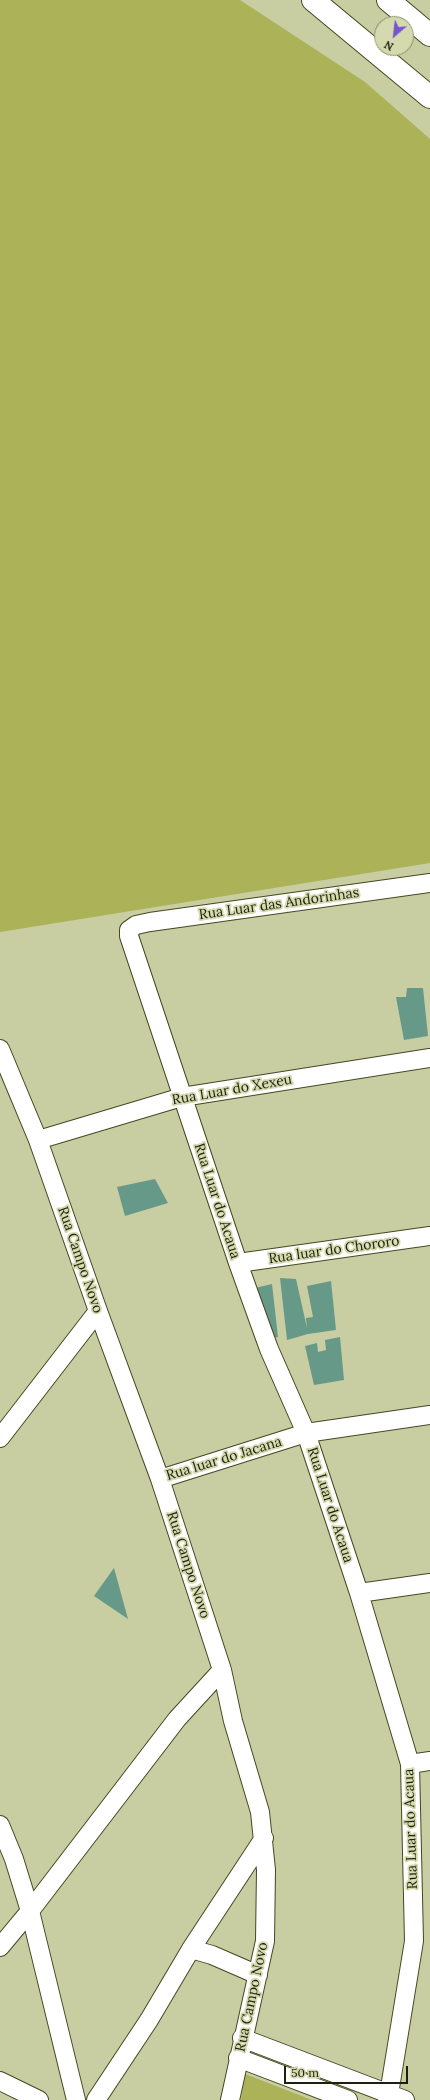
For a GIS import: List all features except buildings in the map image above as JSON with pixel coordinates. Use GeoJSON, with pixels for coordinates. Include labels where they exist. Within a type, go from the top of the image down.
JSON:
{"type":"FeatureCollection","features":[{"type":"Feature","properties":{"kind":"highway"},"geometry":{"type":"LineString","coordinates":[[312,0],[430,97]]}},
{"type":"Feature","properties":{"kind":"highway"},"geometry":{"type":"LineString","coordinates":[[388,0],[430,35]]}},
{"type":"Feature","properties":{"kind":"street","name":"Rua Luar das Andorinhas"},"geometry":{"type":"LineString","coordinates":[[129,930],[136,925],[150,922],[430,883]]}},
{"type":"Feature","properties":{"kind":"street","name":"Rua Luar do Acaua"},"geometry":{"type":"LineString","coordinates":[[129,930],[130,943],[238,1264],[269,1349],[306,1434],[359,1593],[410,1764],[422,1940],[394,2098]]}},
{"type":"Feature","properties":{"kind":"street","name":"Rua Campo Novo"},"geometry":{"type":"LineString","coordinates":[[0,1049],[38,1140],[98,1311],[160,1479],[222,1670],[233,1721],[260,1812],[264,1838],[266,1870],[265,1941],[242,2038],[230,2100]]}},
{"type":"Feature","properties":{"kind":"street","name":"Rua Luar do Xexeu"},"geometry":{"type":"LineString","coordinates":[[38,1140],[182,1097],[430,1058]]}},
{"type":"Feature","properties":{"kind":"street","name":"Rua luar do Chororo"},"geometry":{"type":"LineString","coordinates":[[238,1264],[430,1236]]}},
{"type":"Feature","properties":{"kind":"street"},"geometry":{"type":"LineString","coordinates":[[0,1438],[98,1311]]}},
{"type":"Feature","properties":{"kind":"street","name":"Rua luar do Jacana"},"geometry":{"type":"LineString","coordinates":[[160,1479],[306,1434],[430,1415]]}},
{"type":"Feature","properties":{"kind":"street"},"geometry":{"type":"LineString","coordinates":[[359,1593],[430,1583]]}},
{"type":"Feature","properties":{"kind":"street"},"geometry":{"type":"LineString","coordinates":[[0,1947],[30,1911],[177,1719],[222,1670]]}},
{"type":"Feature","properties":{"kind":"street"},"geometry":{"type":"LineString","coordinates":[[410,1764],[430,1761]]}},
{"type":"Feature","properties":{"kind":"street"},"geometry":{"type":"LineString","coordinates":[[0,1826],[14,1859],[30,1911],[76,2100]]}},
{"type":"Feature","properties":{"kind":"street"},"geometry":{"type":"LineString","coordinates":[[96,2100],[149,2020],[191,1949],[264,1838]]}},
{"type":"Feature","properties":{"kind":"street"},"geometry":{"type":"LineString","coordinates":[[191,1949],[212,1955],[258,1975]]}},
{"type":"Feature","properties":{"kind":"street"},"geometry":{"type":"LineString","coordinates":[[242,2038],[394,2098]]}},
{"type":"Feature","properties":{"kind":"street"},"geometry":{"type":"LineString","coordinates":[[238,2058],[348,2100]]}},
{"type":"Feature","properties":{"kind":"street"},"geometry":{"type":"LineString","coordinates":[[0,2081],[39,2100]]}},
{"type":"Feature","properties":{"kind":"green space"},"geometry":{"type":"Polygon","coordinates":[[[0,0],[240,0],[365,82],[430,139],[430,863],[0,932],[0,0]]]}},
{"type":"Feature","properties":{"kind":"green space"},"geometry":{"type":"Polygon","coordinates":[[[245,2074],[312,2100],[241,2100],[245,2074]]]}}]}
